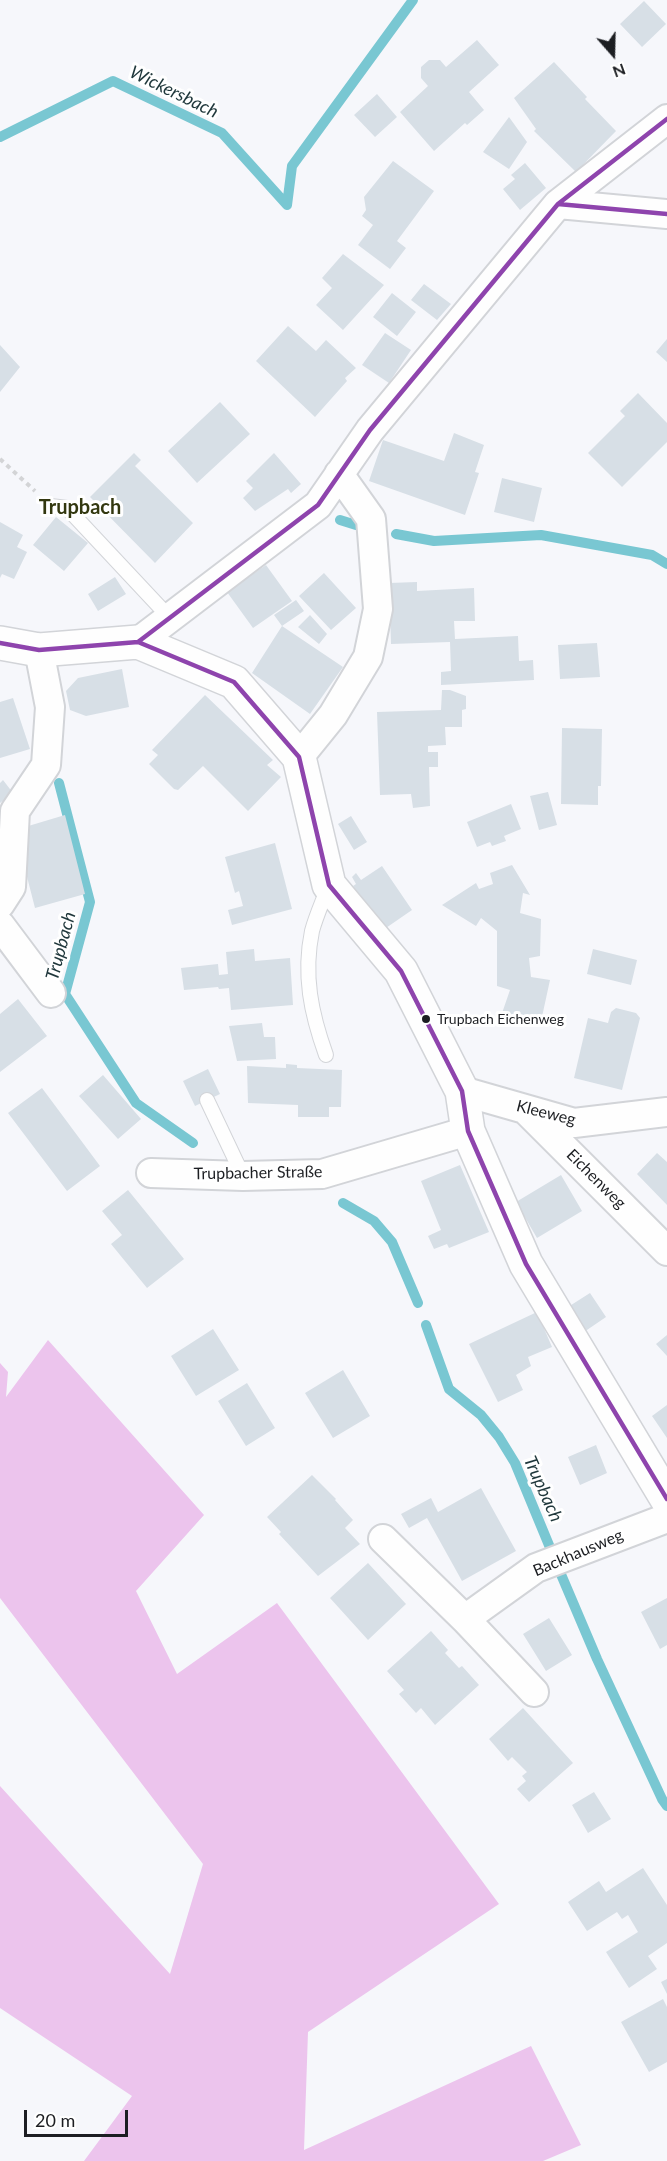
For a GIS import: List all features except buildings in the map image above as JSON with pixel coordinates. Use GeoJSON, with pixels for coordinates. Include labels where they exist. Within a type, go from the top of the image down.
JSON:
{"type":"FeatureCollection","features":[{"type":"Feature","properties":{"kind":"street"},"geometry":{"type":"LineString","coordinates":[[138,642],[318,505],[370,430],[558,204],[667,119]]}},
{"type":"Feature","properties":{"kind":"street"},"geometry":{"type":"LineString","coordinates":[[558,204],[667,214]]}},
{"type":"Feature","properties":{"kind":"street"},"geometry":{"type":"LineString","coordinates":[[299,757],[333,715],[368,657],[378,609],[371,519],[339,474]]}},
{"type":"Feature","properties":{"kind":"street"},"geometry":{"type":"LineString","coordinates":[[0,643],[39,650],[138,642],[234,682],[299,757],[329,885],[401,971],[462,1091],[468,1131],[526,1264],[667,1499]]}},
{"type":"Feature","properties":{"kind":"street"},"geometry":{"type":"LineString","coordinates":[[0,904],[11,887],[15,811],[46,765],[50,707],[39,650]]}},
{"type":"Feature","properties":{"kind":"street"},"geometry":{"type":"LineString","coordinates":[[0,925],[51,993]]}},
{"type":"Feature","properties":{"kind":"street","name":"Kleeweg"},"geometry":{"type":"LineString","coordinates":[[462,1091],[574,1123],[667,1112]]}},
{"type":"Feature","properties":{"kind":"street","name":"Eichenweg"},"geometry":{"type":"LineString","coordinates":[[524,1108],[667,1251]]}},
{"type":"Feature","properties":{"kind":"street","name":"Trupbacher Straße"},"geometry":{"type":"LineString","coordinates":[[151,1173],[243,1176],[322,1174],[468,1131]]}},
{"type":"Feature","properties":{"kind":"street","name":"Backhausweg"},"geometry":{"type":"LineString","coordinates":[[465,1619],[536,1568],[667,1518]]}},
{"type":"Feature","properties":{"kind":"street"},"geometry":{"type":"LineString","coordinates":[[383,1539],[465,1619],[534,1692]]}},
{"type":"Feature","properties":{"kind":"lane"},"geometry":{"type":"LineString","coordinates":[[51,506],[67,508],[170,618]]}},
{"type":"Feature","properties":{"kind":"lane"},"geometry":{"type":"LineString","coordinates":[[326,1055],[315,1024],[308,982],[312,930],[329,885]]}},
{"type":"Feature","properties":{"kind":"lane"},"geometry":{"type":"LineString","coordinates":[[207,1100],[243,1176]]}},
{"type":"Feature","properties":{"kind":"path"},"geometry":{"type":"LineString","coordinates":[[0,459],[51,506]]}},
{"type":"Feature","properties":{"kind":"shaded area"},"geometry":{"type":"Polygon","coordinates":[[[48,1340],[204,1515],[136,1591],[177,1674],[277,1603],[499,1904],[308,2032],[304,2150],[531,2046],[581,2145],[543,2161],[84,2161],[132,2096],[0,2008],[0,1786],[170,1974],[203,1864],[0,1598],[0,1363],[8,1372],[6,1397],[48,1340]]]}},
{"type":"Feature","properties":{"kind":"waterway","name":"Wickersbach"},"geometry":{"type":"LineString","coordinates":[[0,137],[113,81],[222,133],[287,205],[292,166],[413,0]]}},
{"type":"Feature","properties":{"kind":"waterway"},"geometry":{"type":"LineString","coordinates":[[340,520],[356,525]]}},
{"type":"Feature","properties":{"kind":"waterway"},"geometry":{"type":"LineString","coordinates":[[396,534],[434,541],[541,535],[652,555],[667,564]]}},
{"type":"Feature","properties":{"kind":"waterway","name":"Trupbach"},"geometry":{"type":"LineString","coordinates":[[59,783],[90,902],[65,994],[136,1103],[193,1143]]}},
{"type":"Feature","properties":{"kind":"waterway","name":"Trupbach"},"geometry":{"type":"LineString","coordinates":[[343,1203],[374,1221],[392,1242],[418,1303]]}},
{"type":"Feature","properties":{"kind":"waterway","name":"Trupbach"},"geometry":{"type":"LineString","coordinates":[[426,1325],[449,1389],[481,1415],[499,1437],[515,1463],[551,1550]]}},
{"type":"Feature","properties":{"kind":"waterway","name":"Trupbach"},"geometry":{"type":"LineString","coordinates":[[560,1572],[597,1659],[667,1806]]}},
{"type":"Feature","properties":{"kind":"transit line"},"geometry":{"type":"LineString","coordinates":[[138,642],[318,505],[370,430],[558,204],[667,119]]}},
{"type":"Feature","properties":{"kind":"transit line"},"geometry":{"type":"LineString","coordinates":[[558,204],[667,214]]}},
{"type":"Feature","properties":{"kind":"transit line"},"geometry":{"type":"LineString","coordinates":[[0,643],[39,650],[138,642],[234,682],[299,757],[329,885],[401,971],[462,1091],[468,1131],[526,1264],[667,1499]]}},
{"type":"Feature","properties":{"kind":"place","name":"Trupbach Eichenweg"},"geometry":{"type":"Point","coordinates":[426,1019]}},
{"type":"Feature","properties":{"kind":"district","name":"Trupbach"},"geometry":{"type":"Point","coordinates":[80,508]}}]}
